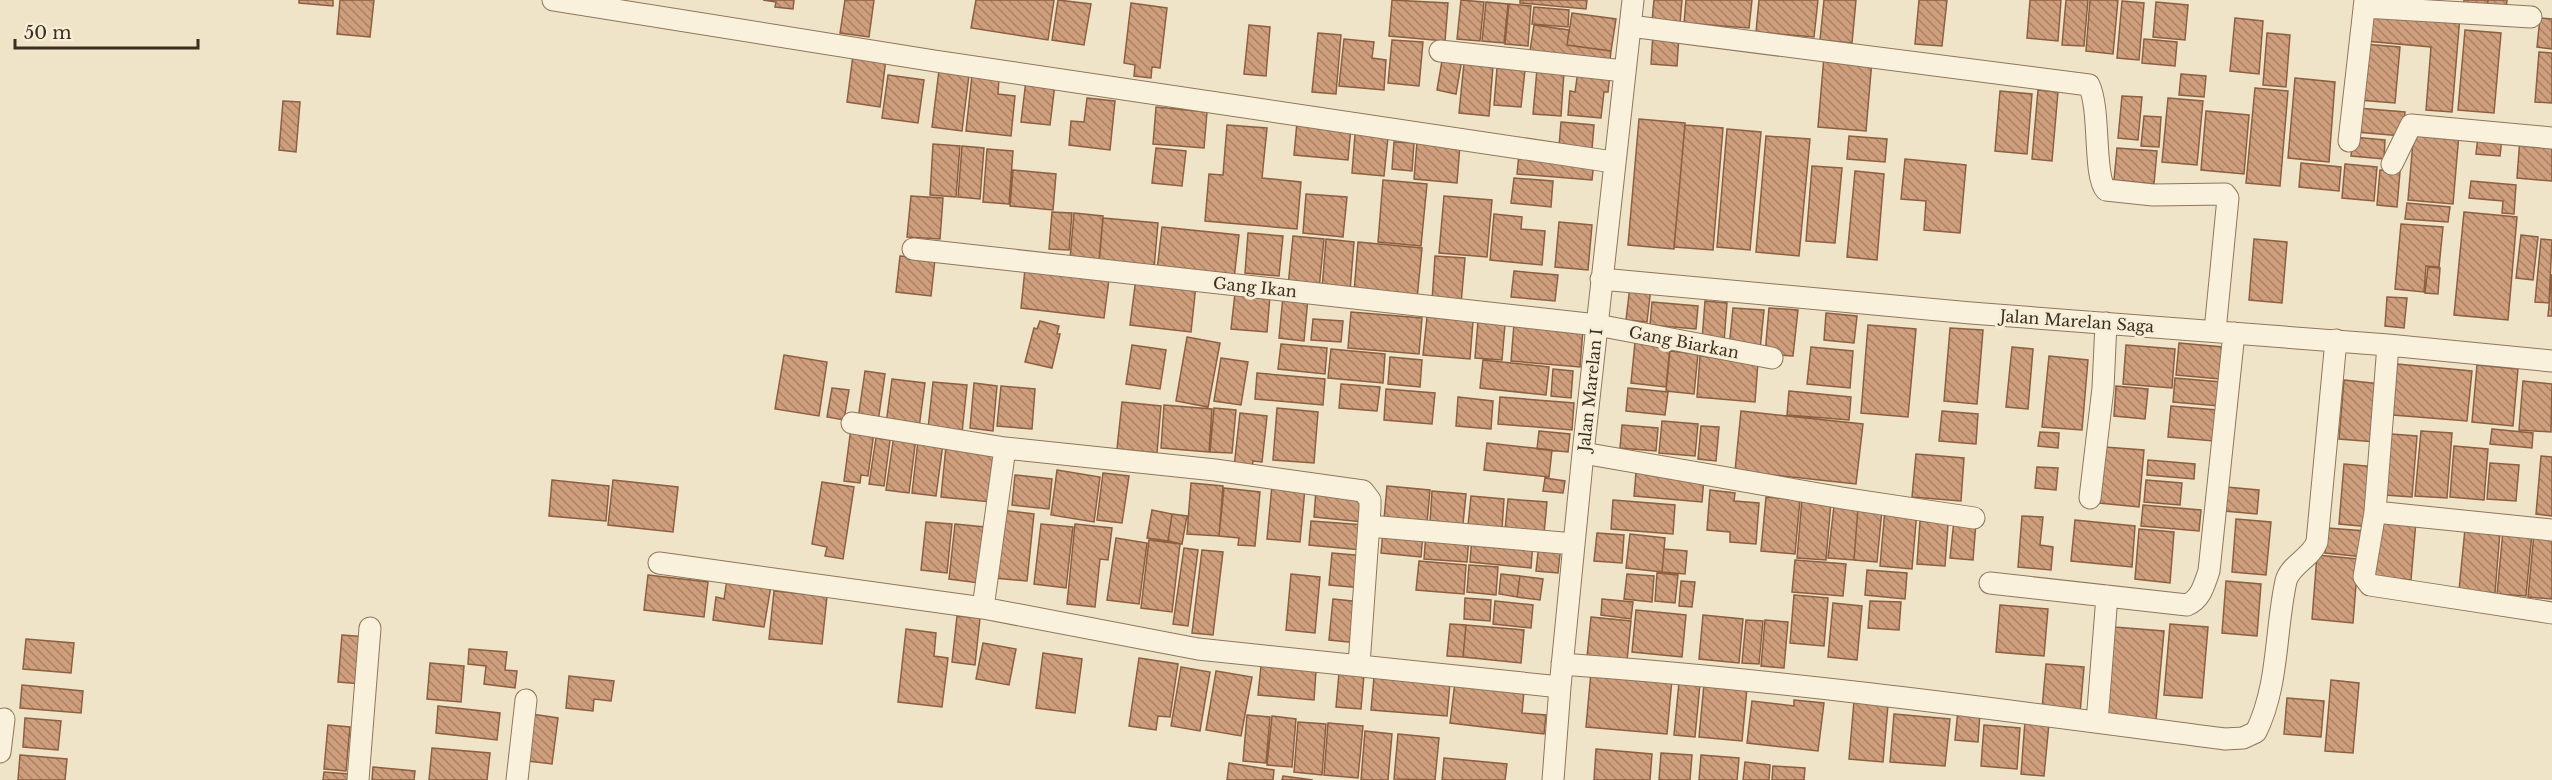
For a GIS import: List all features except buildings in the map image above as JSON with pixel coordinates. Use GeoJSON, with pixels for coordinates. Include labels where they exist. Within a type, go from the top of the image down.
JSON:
{"type":"FeatureCollection","features":[{"type":"Feature","properties":{"kind":"street"},"geometry":{"type":"LineString","coordinates":[[553,0],[1613,162]]}},
{"type":"Feature","properties":{"kind":"street","name":"Jalan Marelan I"},"geometry":{"type":"LineString","coordinates":[[1553,780],[1583,453],[1632,0]]}},
{"type":"Feature","properties":{"kind":"street"},"geometry":{"type":"LineString","coordinates":[[2349,141],[2364,3],[2531,17]]}},
{"type":"Feature","properties":{"kind":"street"},"geometry":{"type":"LineString","coordinates":[[1630,26],[2089,85],[2095,97],[2100,180],[2106,190],[2153,195],[2225,194],[2228,198],[2225,332],[2214,537],[2209,571],[2202,590],[2195,601],[2187,604],[1990,583]]}},
{"type":"Feature","properties":{"kind":"street"},"geometry":{"type":"LineString","coordinates":[[1440,51],[1624,71]]}},
{"type":"Feature","properties":{"kind":"street"},"geometry":{"type":"LineString","coordinates":[[2392,164],[2411,125],[2552,138]]}},
{"type":"Feature","properties":{"kind":"street","name":"Gang Ikan"},"geometry":{"type":"LineString","coordinates":[[913,249],[1596,325]]}},
{"type":"Feature","properties":{"kind":"street","name":"Jalan Marelan Saga"},"geometry":{"type":"LineString","coordinates":[[1601,279],[2106,323],[2336,340],[2552,361]]}},
{"type":"Feature","properties":{"kind":"street"},"geometry":{"type":"LineString","coordinates":[[2090,498],[2103,388],[2106,323]]}},
{"type":"Feature","properties":{"kind":"street","name":"Gang Biarkan"},"geometry":{"type":"LineString","coordinates":[[1596,325],[1772,358]]}},
{"type":"Feature","properties":{"kind":"street"},"geometry":{"type":"LineString","coordinates":[[1562,664],[1684,673],[2225,739],[2243,738],[2256,732],[2268,704],[2287,578],[2310,555],[2317,542],[2336,340]]}},
{"type":"Feature","properties":{"kind":"street"},"geometry":{"type":"LineString","coordinates":[[2388,345],[2375,512],[2364,577],[2370,585],[2552,613]]}},
{"type":"Feature","properties":{"kind":"street"},"geometry":{"type":"LineString","coordinates":[[852,423],[1005,448],[1215,470],[1363,491],[1370,500],[1359,665]]}},
{"type":"Feature","properties":{"kind":"street"},"geometry":{"type":"LineString","coordinates":[[983,608],[1005,448]]}},
{"type":"Feature","properties":{"kind":"street"},"geometry":{"type":"LineString","coordinates":[[1583,453],[1842,498],[1974,518]]}},
{"type":"Feature","properties":{"kind":"street"},"geometry":{"type":"LineString","coordinates":[[2375,512],[2552,530]]}},
{"type":"Feature","properties":{"kind":"street"},"geometry":{"type":"LineString","coordinates":[[1369,526],[1574,544]]}},
{"type":"Feature","properties":{"kind":"street"},"geometry":{"type":"LineString","coordinates":[[659,563],[983,608],[1198,649],[1560,687]]}},
{"type":"Feature","properties":{"kind":"street"},"geometry":{"type":"LineString","coordinates":[[2097,722],[2107,596]]}},
{"type":"Feature","properties":{"kind":"street"},"geometry":{"type":"LineString","coordinates":[[358,780],[370,628]]}},
{"type":"Feature","properties":{"kind":"street"},"geometry":{"type":"LineString","coordinates":[[517,780],[526,700]]}},
{"type":"Feature","properties":{"kind":"street"},"geometry":{"type":"LineString","coordinates":[[0,752],[4,719]]}}]}
